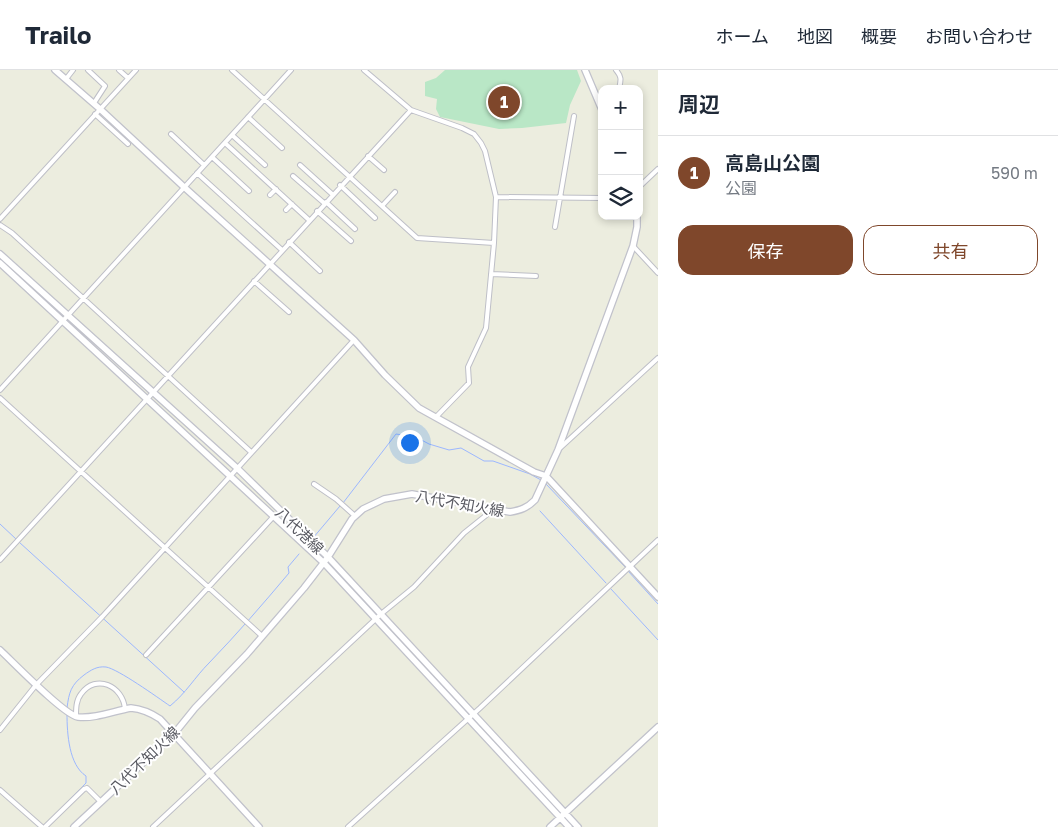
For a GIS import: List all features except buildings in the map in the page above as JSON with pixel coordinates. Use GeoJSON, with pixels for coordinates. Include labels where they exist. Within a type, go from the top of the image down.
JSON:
{"type":"FeatureCollection","features":[{"type":"Feature","properties":{"kind":"main road"},"geometry":{"type":"LineString","coordinates":[[55,70],[94,103],[354,340],[385,375],[419,408],[545,478],[628,568],[658,597]]}},
{"type":"Feature","properties":{"kind":"main road"},"geometry":{"type":"LineString","coordinates":[[585,70],[598,100]]}},
{"type":"Feature","properties":{"kind":"main road","name":"八代不知火線"},"geometry":{"type":"LineString","coordinates":[[74,827],[174,734],[195,708],[304,588],[326,560],[355,516],[363,509],[384,498],[412,494],[510,512],[520,511],[535,500],[558,450],[633,246],[637,220]]}},
{"type":"Feature","properties":{"kind":"main road","name":"八代港線"},"geometry":{"type":"LineString","coordinates":[[0,254],[237,468],[326,560],[382,614],[563,815],[569,827]]}},
{"type":"Feature","properties":{"kind":"main road","name":"八代港線"},"geometry":{"type":"LineString","coordinates":[[0,263],[230,476],[326,560],[376,619],[468,718],[563,815],[578,827]]}},
{"type":"Feature","properties":{"kind":"main road"},"geometry":{"type":"LineString","coordinates":[[0,650],[36,685],[73,714],[88,717],[125,709],[139,709],[152,713],[160,719],[259,827]]}},
{"type":"Feature","properties":{"kind":"main road"},"geometry":{"type":"LineString","coordinates":[[550,827],[658,727]]}},
{"type":"Feature","properties":{"kind":"street"},"geometry":{"type":"LineString","coordinates":[[66,79],[73,70]]}},
{"type":"Feature","properties":{"kind":"street"},"geometry":{"type":"LineString","coordinates":[[88,70],[105,86],[94,103]]}},
{"type":"Feature","properties":{"kind":"street"},"geometry":{"type":"LineString","coordinates":[[119,70],[128,78]]}},
{"type":"Feature","properties":{"kind":"street"},"geometry":{"type":"LineString","coordinates":[[0,219],[136,70]]}},
{"type":"Feature","properties":{"kind":"street"},"geometry":{"type":"LineString","coordinates":[[232,70],[417,238],[494,244]]}},
{"type":"Feature","properties":{"kind":"street"},"geometry":{"type":"LineString","coordinates":[[0,390],[291,70]]}},
{"type":"Feature","properties":{"kind":"street"},"geometry":{"type":"LineString","coordinates":[[364,70],[411,110],[462,128],[477,137],[485,151],[496,197],[494,244],[486,328],[468,367],[469,383],[436,418]]}},
{"type":"Feature","properties":{"kind":"street"},"geometry":{"type":"LineString","coordinates":[[616,70],[620,75],[620,85]]}},
{"type":"Feature","properties":{"kind":"street"},"geometry":{"type":"LineString","coordinates":[[0,560],[340,185],[411,110]]}},
{"type":"Feature","properties":{"kind":"street"},"geometry":{"type":"LineString","coordinates":[[95,114],[128,144]]}},
{"type":"Feature","properties":{"kind":"street"},"geometry":{"type":"LineString","coordinates":[[555,227],[574,116]]}},
{"type":"Feature","properties":{"kind":"street"},"geometry":{"type":"LineString","coordinates":[[248,117],[282,148]]}},
{"type":"Feature","properties":{"kind":"street"},"geometry":{"type":"LineString","coordinates":[[171,134],[204,165]]}},
{"type":"Feature","properties":{"kind":"street"},"geometry":{"type":"LineString","coordinates":[[232,135],[265,165]]}},
{"type":"Feature","properties":{"kind":"street"},"geometry":{"type":"LineString","coordinates":[[225,143],[309,220]]}},
{"type":"Feature","properties":{"kind":"street"},"geometry":{"type":"LineString","coordinates":[[368,156],[384,170]]}},
{"type":"Feature","properties":{"kind":"street"},"geometry":{"type":"LineString","coordinates":[[212,157],[249,191]]}},
{"type":"Feature","properties":{"kind":"street"},"geometry":{"type":"LineString","coordinates":[[300,165],[332,194]]}},
{"type":"Feature","properties":{"kind":"street"},"geometry":{"type":"LineString","coordinates":[[643,183],[658,170]]}},
{"type":"Feature","properties":{"kind":"street"},"geometry":{"type":"LineString","coordinates":[[197,173],[282,250]]}},
{"type":"Feature","properties":{"kind":"street"},"geometry":{"type":"LineString","coordinates":[[293,176],[355,229]]}},
{"type":"Feature","properties":{"kind":"street"},"geometry":{"type":"LineString","coordinates":[[340,185],[375,218]]}},
{"type":"Feature","properties":{"kind":"street"},"geometry":{"type":"LineString","coordinates":[[270,195],[276,189]]}},
{"type":"Feature","properties":{"kind":"street"},"geometry":{"type":"LineString","coordinates":[[382,206],[395,192]]}},
{"type":"Feature","properties":{"kind":"street"},"geometry":{"type":"LineString","coordinates":[[496,197],[598,198]]}},
{"type":"Feature","properties":{"kind":"street"},"geometry":{"type":"LineString","coordinates":[[286,210],[292,204]]}},
{"type":"Feature","properties":{"kind":"street"},"geometry":{"type":"LineString","coordinates":[[317,211],[351,241]]}},
{"type":"Feature","properties":{"kind":"street"},"geometry":{"type":"LineString","coordinates":[[0,225],[12,233],[251,452]]}},
{"type":"Feature","properties":{"kind":"street"},"geometry":{"type":"LineString","coordinates":[[289,242],[320,270]]}},
{"type":"Feature","properties":{"kind":"street"},"geometry":{"type":"LineString","coordinates":[[633,246],[658,273]]}},
{"type":"Feature","properties":{"kind":"street"},"geometry":{"type":"LineString","coordinates":[[491,274],[536,276]]}},
{"type":"Feature","properties":{"kind":"street"},"geometry":{"type":"LineString","coordinates":[[254,281],[288,312]]}},
{"type":"Feature","properties":{"kind":"street"},"geometry":{"type":"LineString","coordinates":[[0,730],[36,685],[165,548],[354,340]]}},
{"type":"Feature","properties":{"kind":"street"},"geometry":{"type":"LineString","coordinates":[[558,450],[658,358]]}},
{"type":"Feature","properties":{"kind":"street"},"geometry":{"type":"LineString","coordinates":[[0,398],[262,636]]}},
{"type":"Feature","properties":{"kind":"street"},"geometry":{"type":"LineString","coordinates":[[314,484],[336,499],[355,516]]}},
{"type":"Feature","properties":{"kind":"street"},"geometry":{"type":"LineString","coordinates":[[153,827],[211,775],[376,619],[414,587],[464,533],[494,509]]}},
{"type":"Feature","properties":{"kind":"street"},"geometry":{"type":"LineString","coordinates":[[146,655],[274,516]]}},
{"type":"Feature","properties":{"kind":"street"},"geometry":{"type":"LineString","coordinates":[[348,827],[473,714],[658,540]]}},
{"type":"Feature","properties":{"kind":"street"},"geometry":{"type":"LineString","coordinates":[[73,714],[80,694],[95,683],[102,682],[111,686],[120,695],[125,709]]}},
{"type":"Feature","properties":{"kind":"street"},"geometry":{"type":"LineString","coordinates":[[0,790],[43,827],[84,789],[87,788],[101,802]]}},
{"type":"Feature","properties":{"kind":"green space"},"geometry":{"type":"Polygon","coordinates":[[[445,70],[577,70],[581,81],[570,105],[566,123],[499,129],[440,117],[436,109],[437,99],[425,96],[425,82],[436,78],[445,70]]]}},
{"type":"Feature","properties":{"kind":"waterway"},"geometry":{"type":"LineString","coordinates":[[343,503],[396,434],[416,437],[429,444],[449,450],[461,448],[484,461],[493,461],[530,474],[541,480]]}},
{"type":"Feature","properties":{"kind":"waterway"},"geometry":{"type":"LineString","coordinates":[[546,484],[626,568]]}},
{"type":"Feature","properties":{"kind":"waterway"},"geometry":{"type":"LineString","coordinates":[[313,538],[340,506]]}},
{"type":"Feature","properties":{"kind":"waterway"},"geometry":{"type":"LineString","coordinates":[[540,511],[606,583]]}},
{"type":"Feature","properties":{"kind":"waterway"},"geometry":{"type":"LineString","coordinates":[[0,524],[16,539]]}},
{"type":"Feature","properties":{"kind":"waterway"},"geometry":{"type":"LineString","coordinates":[[19,542],[184,692]]}},
{"type":"Feature","properties":{"kind":"waterway"},"geometry":{"type":"LineString","coordinates":[[67,708],[70,693],[76,682],[92,670],[103,667],[112,669],[138,684],[170,706],[279,585],[289,573],[288,567],[299,554]]}},
{"type":"Feature","properties":{"kind":"waterway"},"geometry":{"type":"LineString","coordinates":[[628,571],[658,604]]}},
{"type":"Feature","properties":{"kind":"waterway"},"geometry":{"type":"LineString","coordinates":[[611,589],[658,640]]}},
{"type":"Feature","properties":{"kind":"waterway"},"geometry":{"type":"LineString","coordinates":[[43,826],[86,783],[86,776],[80,771],[70,748],[67,714]]}},
{"type":"Feature","properties":{"kind":"place","name":"高島山公園"},"geometry":{"type":"Point","coordinates":[504,102]}}]}
